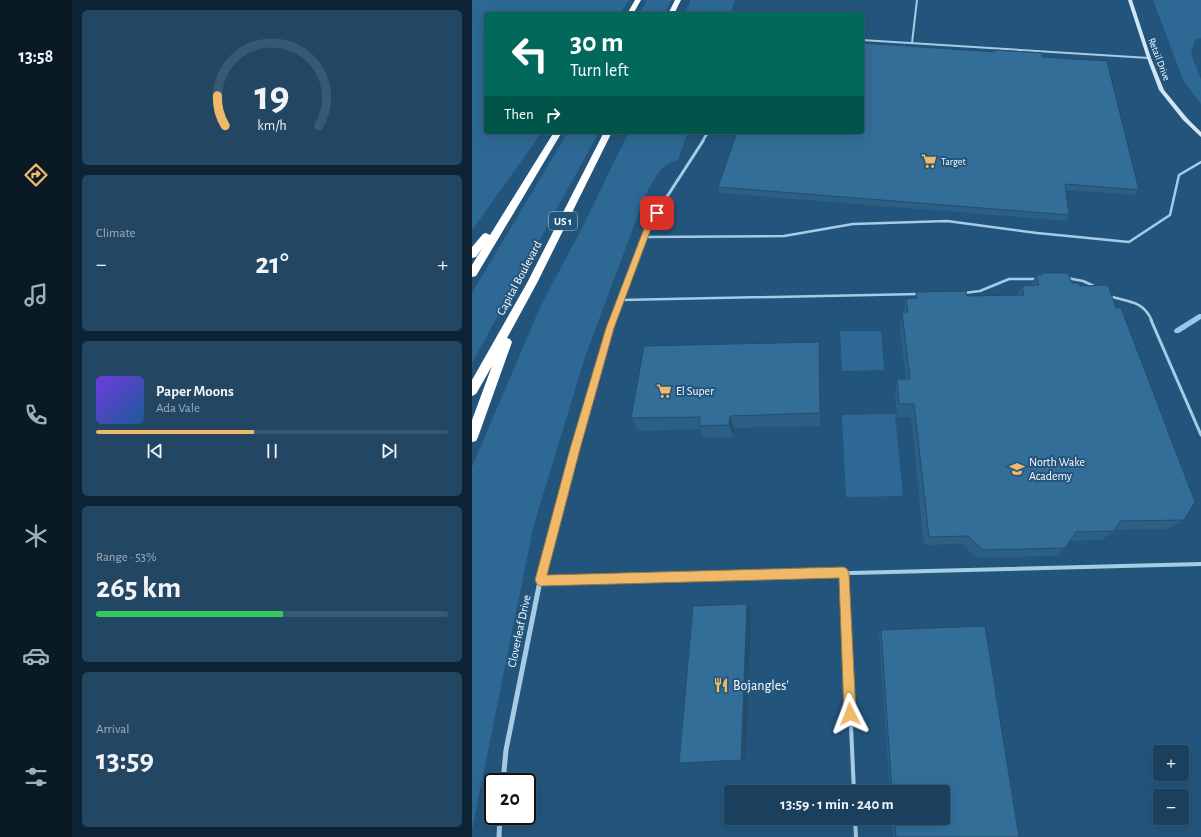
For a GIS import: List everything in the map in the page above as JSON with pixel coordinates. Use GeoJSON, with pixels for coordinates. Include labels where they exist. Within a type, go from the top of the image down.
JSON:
{"type":"FeatureCollection","features":[{"type":"Feature","properties":{"kind":"highway"},"geometry":{"type":"LineString","coordinates":[[631,12],[638,0]]}},
{"type":"Feature","properties":{"kind":"highway"},"geometry":{"type":"LineString","coordinates":[[672,12],[678,0]]}},
{"type":"Feature","properties":{"kind":"highway"},"geometry":{"type":"LineString","coordinates":[[472,273],[557,134]]}},
{"type":"Feature","properties":{"kind":"highway","name":"Capital Boulevard"},"geometry":{"type":"LineString","coordinates":[[472,391],[518,309],[607,134]]}},
{"type":"Feature","properties":{"kind":"highway"},"geometry":{"type":"LineString","coordinates":[[472,254],[515,201]]}},
{"type":"Feature","properties":{"kind":"highway"},"geometry":{"type":"LineString","coordinates":[[472,437],[518,309]]}},
{"type":"Feature","properties":{"kind":"street","name":"Retail Drive"},"geometry":{"type":"LineString","coordinates":[[1130,0],[1149,58],[1162,90],[1184,119],[1201,136]]}},
{"type":"Feature","properties":{"kind":"street","name":"Cloverleaf Drive"},"geometry":{"type":"LineString","coordinates":[[504,773],[506,750],[540,580],[575,449],[610,328],[648,226],[707,134]]}},
{"type":"Feature","properties":{"kind":"street"},"geometry":{"type":"LineString","coordinates":[[499,837],[500,825]]}},
{"type":"Feature","properties":{"kind":"lane"},"geometry":{"type":"LineString","coordinates":[[912,44],[917,0]]}},
{"type":"Feature","properties":{"kind":"lane"},"geometry":{"type":"LineString","coordinates":[[864,40],[1149,58]]}},
{"type":"Feature","properties":{"kind":"lane"},"geometry":{"type":"LineString","coordinates":[[644,237],[784,236],[853,224],[947,221],[1037,233],[1129,242],[1170,214],[1180,175],[1201,162]]}},
{"type":"Feature","properties":{"kind":"lane"},"geometry":{"type":"LineString","coordinates":[[962,293],[975,293],[1010,279],[1044,278]]}},
{"type":"Feature","properties":{"kind":"lane"},"geometry":{"type":"LineString","coordinates":[[1065,278],[1088,283],[1098,289]]}},
{"type":"Feature","properties":{"kind":"lane"},"geometry":{"type":"LineString","coordinates":[[621,300],[924,294]]}},
{"type":"Feature","properties":{"kind":"lane"},"geometry":{"type":"LineString","coordinates":[[1106,295],[1133,301],[1144,307],[1148,312],[1201,435]]}},
{"type":"Feature","properties":{"kind":"lane"},"geometry":{"type":"LineString","coordinates":[[540,580],[1201,564]]}},
{"type":"Feature","properties":{"kind":"lane"},"geometry":{"type":"LineString","coordinates":[[844,573],[854,785]]}},
{"type":"Feature","properties":{"kind":"lane"},"geometry":{"type":"LineString","coordinates":[[855,825],[856,837]]}},
{"type":"Feature","properties":{"kind":"shaded area"},"geometry":{"type":"Polygon","coordinates":[[[472,0],[629,0],[621,12],[484,12],[484,134],[541,134],[472,230],[472,0]]]}},
{"type":"Feature","properties":{"kind":"shaded area"},"geometry":{"type":"Polygon","coordinates":[[[647,0],[672,0],[665,12],[640,12],[647,0]]]}},
{"type":"Feature","properties":{"kind":"shaded area"},"geometry":{"type":"Polygon","coordinates":[[[691,0],[735,0],[731,12],[686,12],[691,0]]]}},
{"type":"Feature","properties":{"kind":"shaded area"},"geometry":{"type":"Polygon","coordinates":[[[1153,0],[1201,0],[1201,38],[1195,40],[1191,54],[1201,79],[1201,104],[1184,82],[1153,0]]]}},
{"type":"Feature","properties":{"kind":"shaded area"},"geometry":{"type":"Polygon","coordinates":[[[567,134],[598,134],[472,363],[472,293],[567,134]]]}},
{"type":"Feature","properties":{"kind":"shaded area"},"geometry":{"type":"Polygon","coordinates":[[[628,134],[687,134],[678,160],[661,170],[645,196],[584,360],[533,528],[472,830],[472,467],[541,305],[580,232],[628,134]]]}},
{"type":"Feature","properties":{"kind":"shaded area"},"geometry":{"type":"Polygon","coordinates":[[[840,331],[881,331],[884,370],[842,371],[840,331]]]}},
{"type":"Feature","properties":{"kind":"shaded area"},"geometry":{"type":"Polygon","coordinates":[[[895,414],[903,496],[846,497],[842,415],[895,414]]]}},
{"type":"Feature","properties":{"kind":"building","name":"Target"},"geometry":{"type":"Polygon","coordinates":[[[864,43],[995,52],[995,50],[1042,53],[1042,57],[1107,61],[1139,190],[1065,184],[1069,215],[718,187],[736,134],[864,134],[864,43]]]}},
{"type":"Feature","properties":{"kind":"building"},"geometry":{"type":"Polygon","coordinates":[[[1041,273],[1068,273],[1072,283],[1079,283],[1080,286],[1108,285],[1116,308],[1121,308],[1195,502],[1184,520],[1120,521],[1114,531],[1076,532],[1065,548],[983,550],[968,536],[929,537],[914,404],[899,404],[897,379],[910,379],[902,312],[908,312],[906,299],[917,298],[916,292],[966,291],[967,296],[1024,295],[1022,286],[1039,285],[1036,275],[1042,275],[1041,273]]]}},
{"type":"Feature","properties":{"kind":"building"},"geometry":{"type":"Polygon","coordinates":[[[819,342],[820,413],[730,416],[729,425],[699,426],[700,417],[631,418],[644,346],[819,342]]]}},
{"type":"Feature","properties":{"kind":"building","name":"Bojangles'"},"geometry":{"type":"Polygon","coordinates":[[[747,604],[741,760],[679,763],[693,606],[747,604]]]}},
{"type":"Feature","properties":{"kind":"building"},"geometry":{"type":"Polygon","coordinates":[[[985,626],[1019,837],[896,837],[895,825],[950,825],[950,785],[892,785],[881,630],[985,626]]]}},
{"type":"Feature","properties":{"kind":"waterway"},"geometry":{"type":"LineString","coordinates":[[1177,331],[1201,316]]}},
{"type":"Feature","properties":{"kind":"place","name":"Target"},"geometry":{"type":"Point","coordinates":[929,161]}},
{"type":"Feature","properties":{"kind":"place","name":"El Super"},"geometry":{"type":"Point","coordinates":[664,391]}},
{"type":"Feature","properties":{"kind":"place","name":"North Wake Academy"},"geometry":{"type":"Point","coordinates":[1017,469]}},
{"type":"Feature","properties":{"kind":"place","name":"Bojangles'"},"geometry":{"type":"Point","coordinates":[721,685]}},
{"type":"Feature","properties":{"kind":"route"},"geometry":{"type":"LineString","coordinates":[[657,213],[648,226],[610,328],[575,449],[540,580],[844,573],[850,714]]}}]}
